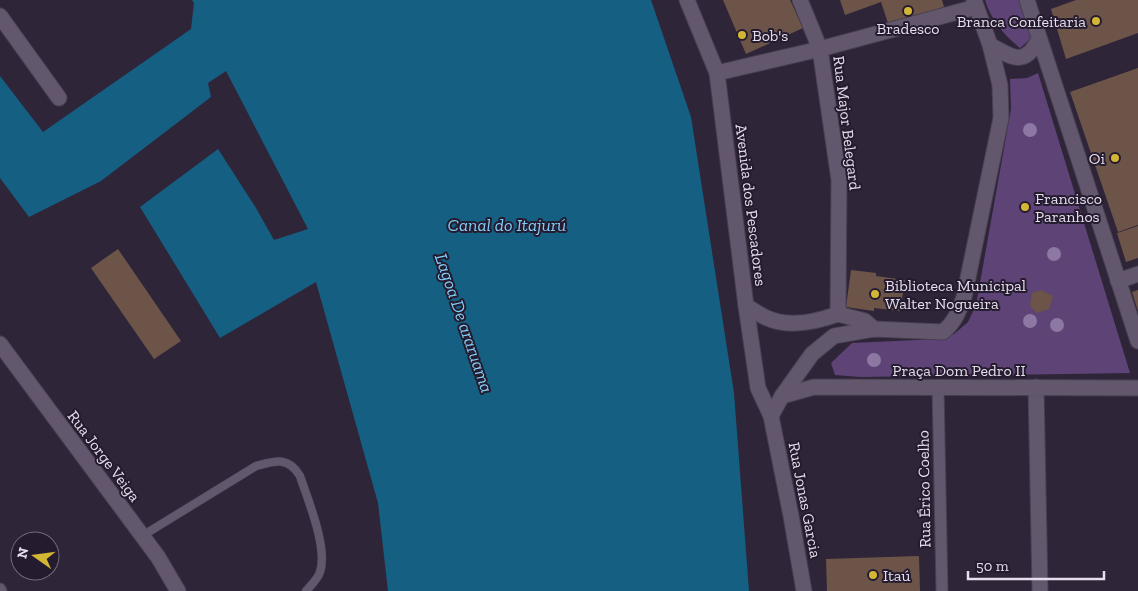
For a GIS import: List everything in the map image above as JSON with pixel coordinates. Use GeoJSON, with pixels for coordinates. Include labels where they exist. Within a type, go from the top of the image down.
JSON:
{"type":"FeatureCollection","features":[{"type":"Feature","properties":{"kind":"street","name":"Avenida dos Pescadores"},"geometry":{"type":"LineString","coordinates":[[687,0],[717,73],[758,388],[771,416]]}},
{"type":"Feature","properties":{"kind":"street","name":"Rua Major Belegard"},"geometry":{"type":"LineString","coordinates":[[800,0],[820,49],[839,180],[838,314]]}},
{"type":"Feature","properties":{"kind":"street"},"geometry":{"type":"LineString","coordinates":[[1027,0],[1138,341]]}},
{"type":"Feature","properties":{"kind":"street"},"geometry":{"type":"LineString","coordinates":[[717,73],[820,49],[975,3],[990,45],[1000,85],[1001,118],[964,297],[952,325],[943,332],[874,329],[834,336],[812,354],[782,396],[771,416]]}},
{"type":"Feature","properties":{"kind":"street"},"geometry":{"type":"LineString","coordinates":[[0,16],[58,98]]}},
{"type":"Feature","properties":{"kind":"street"},"geometry":{"type":"LineString","coordinates":[[990,45],[1018,59],[1028,55],[1039,39]]}},
{"type":"Feature","properties":{"kind":"street"},"geometry":{"type":"LineString","coordinates":[[1118,281],[1138,274]]}},
{"type":"Feature","properties":{"kind":"street"},"geometry":{"type":"LineString","coordinates":[[746,306],[769,319],[791,323],[818,321],[838,314],[865,321],[874,329]]}},
{"type":"Feature","properties":{"kind":"street","name":"Rua Jorge Veiga"},"geometry":{"type":"LineString","coordinates":[[0,344],[158,557],[178,591]]}},
{"type":"Feature","properties":{"kind":"street","name":"Praça Dom Pedro II"},"geometry":{"type":"LineString","coordinates":[[782,396],[814,387],[1138,388]]}},
{"type":"Feature","properties":{"kind":"street","name":"Rua Érico Coelho"},"geometry":{"type":"LineString","coordinates":[[938,387],[942,591]]}},
{"type":"Feature","properties":{"kind":"street"},"geometry":{"type":"LineString","coordinates":[[1036,387],[1040,591]]}},
{"type":"Feature","properties":{"kind":"street","name":"Rua Jonas Garcia"},"geometry":{"type":"LineString","coordinates":[[771,416],[804,591]]}},
{"type":"Feature","properties":{"kind":"lane"},"geometry":{"type":"LineString","coordinates":[[142,536],[256,466],[272,461],[288,463],[300,476],[317,527],[321,547],[321,572],[306,591]]}},
{"type":"Feature","properties":{"kind":"shaded area"},"geometry":{"type":"Polygon","coordinates":[[[985,0],[1019,0],[1032,38],[1020,48],[999,27],[985,0]]]}},
{"type":"Feature","properties":{"kind":"shaded area"},"geometry":{"type":"Polygon","coordinates":[[[1038,73],[1130,373],[860,377],[835,375],[831,363],[852,343],[938,339],[954,334],[968,322],[976,305],[1011,109],[1010,79],[1027,78],[1038,73]]]}},
{"type":"Feature","properties":{"kind":"water","name":"Canal do Itajurú"},"geometry":{"type":"Polygon","coordinates":[[[192,0],[651,0],[691,117],[734,393],[749,591],[388,591],[378,503],[316,282],[220,338],[140,207],[218,149],[274,240],[308,229],[226,71],[208,83],[211,97],[101,181],[29,217],[0,178],[0,76],[43,132],[191,29],[194,3],[192,0]]]}},
{"type":"Feature","properties":{"kind":"building"},"geometry":{"type":"Polygon","coordinates":[[[723,0],[790,0],[803,28],[746,54],[723,0]]]}},
{"type":"Feature","properties":{"kind":"building","name":"Bradesco"},"geometry":{"type":"Polygon","coordinates":[[[840,0],[942,0],[944,7],[889,26],[881,2],[845,15],[840,0]]]}},
{"type":"Feature","properties":{"kind":"building","name":"Branca Confeitaria"},"geometry":{"type":"Polygon","coordinates":[[[1076,0],[1138,0],[1138,33],[1066,59],[1051,9],[1076,0]]]}},
{"type":"Feature","properties":{"kind":"building","name":"Oi"},"geometry":{"type":"Polygon","coordinates":[[[1138,68],[1138,225],[1118,232],[1070,92],[1138,68]]]}},
{"type":"Feature","properties":{"kind":"building"},"geometry":{"type":"Polygon","coordinates":[[[1138,226],[1138,258],[1126,262],[1117,233],[1138,226]]]}},
{"type":"Feature","properties":{"kind":"building"},"geometry":{"type":"Polygon","coordinates":[[[118,249],[181,341],[154,359],[91,268],[118,249]]]}},
{"type":"Feature","properties":{"kind":"building","name":"Biblioteca Municipal Walter Nogueira"},"geometry":{"type":"Polygon","coordinates":[[[851,270],[876,273],[876,276],[905,280],[900,311],[874,308],[874,311],[846,307],[851,270]]]}},
{"type":"Feature","properties":{"kind":"building"},"geometry":{"type":"Polygon","coordinates":[[[1041,290],[1053,296],[1049,309],[1037,313],[1030,306],[1032,293],[1041,290]]]}},
{"type":"Feature","properties":{"kind":"building"},"geometry":{"type":"Polygon","coordinates":[[[1138,290],[1138,311],[1132,292],[1138,290]]]}},
{"type":"Feature","properties":{"kind":"building","name":"Itaú"},"geometry":{"type":"Polygon","coordinates":[[[919,556],[920,591],[827,591],[826,559],[919,556]]]}},
{"type":"Feature","properties":{"kind":"place","name":"Bradesco"},"geometry":{"type":"Point","coordinates":[908,11]}},
{"type":"Feature","properties":{"kind":"place","name":"Branca Confeitaria"},"geometry":{"type":"Point","coordinates":[1096,21]}},
{"type":"Feature","properties":{"kind":"place","name":"Bob's"},"geometry":{"type":"Point","coordinates":[742,35]}},
{"type":"Feature","properties":{"kind":"place","name":"Oi"},"geometry":{"type":"Point","coordinates":[1115,158]}},
{"type":"Feature","properties":{"kind":"place","name":"Francisco Paranhos"},"geometry":{"type":"Point","coordinates":[1025,207]}},
{"type":"Feature","properties":{"kind":"place","name":"Biblioteca Municipal Walter Nogueira"},"geometry":{"type":"Point","coordinates":[875,294]}},
{"type":"Feature","properties":{"kind":"place","name":"Itaú"},"geometry":{"type":"Point","coordinates":[873,575]}},
{"type":"Feature","properties":{"kind":"water label","name":"Lagoa De araruama"},"geometry":{"type":"Point","coordinates":[464,323]}}]}
